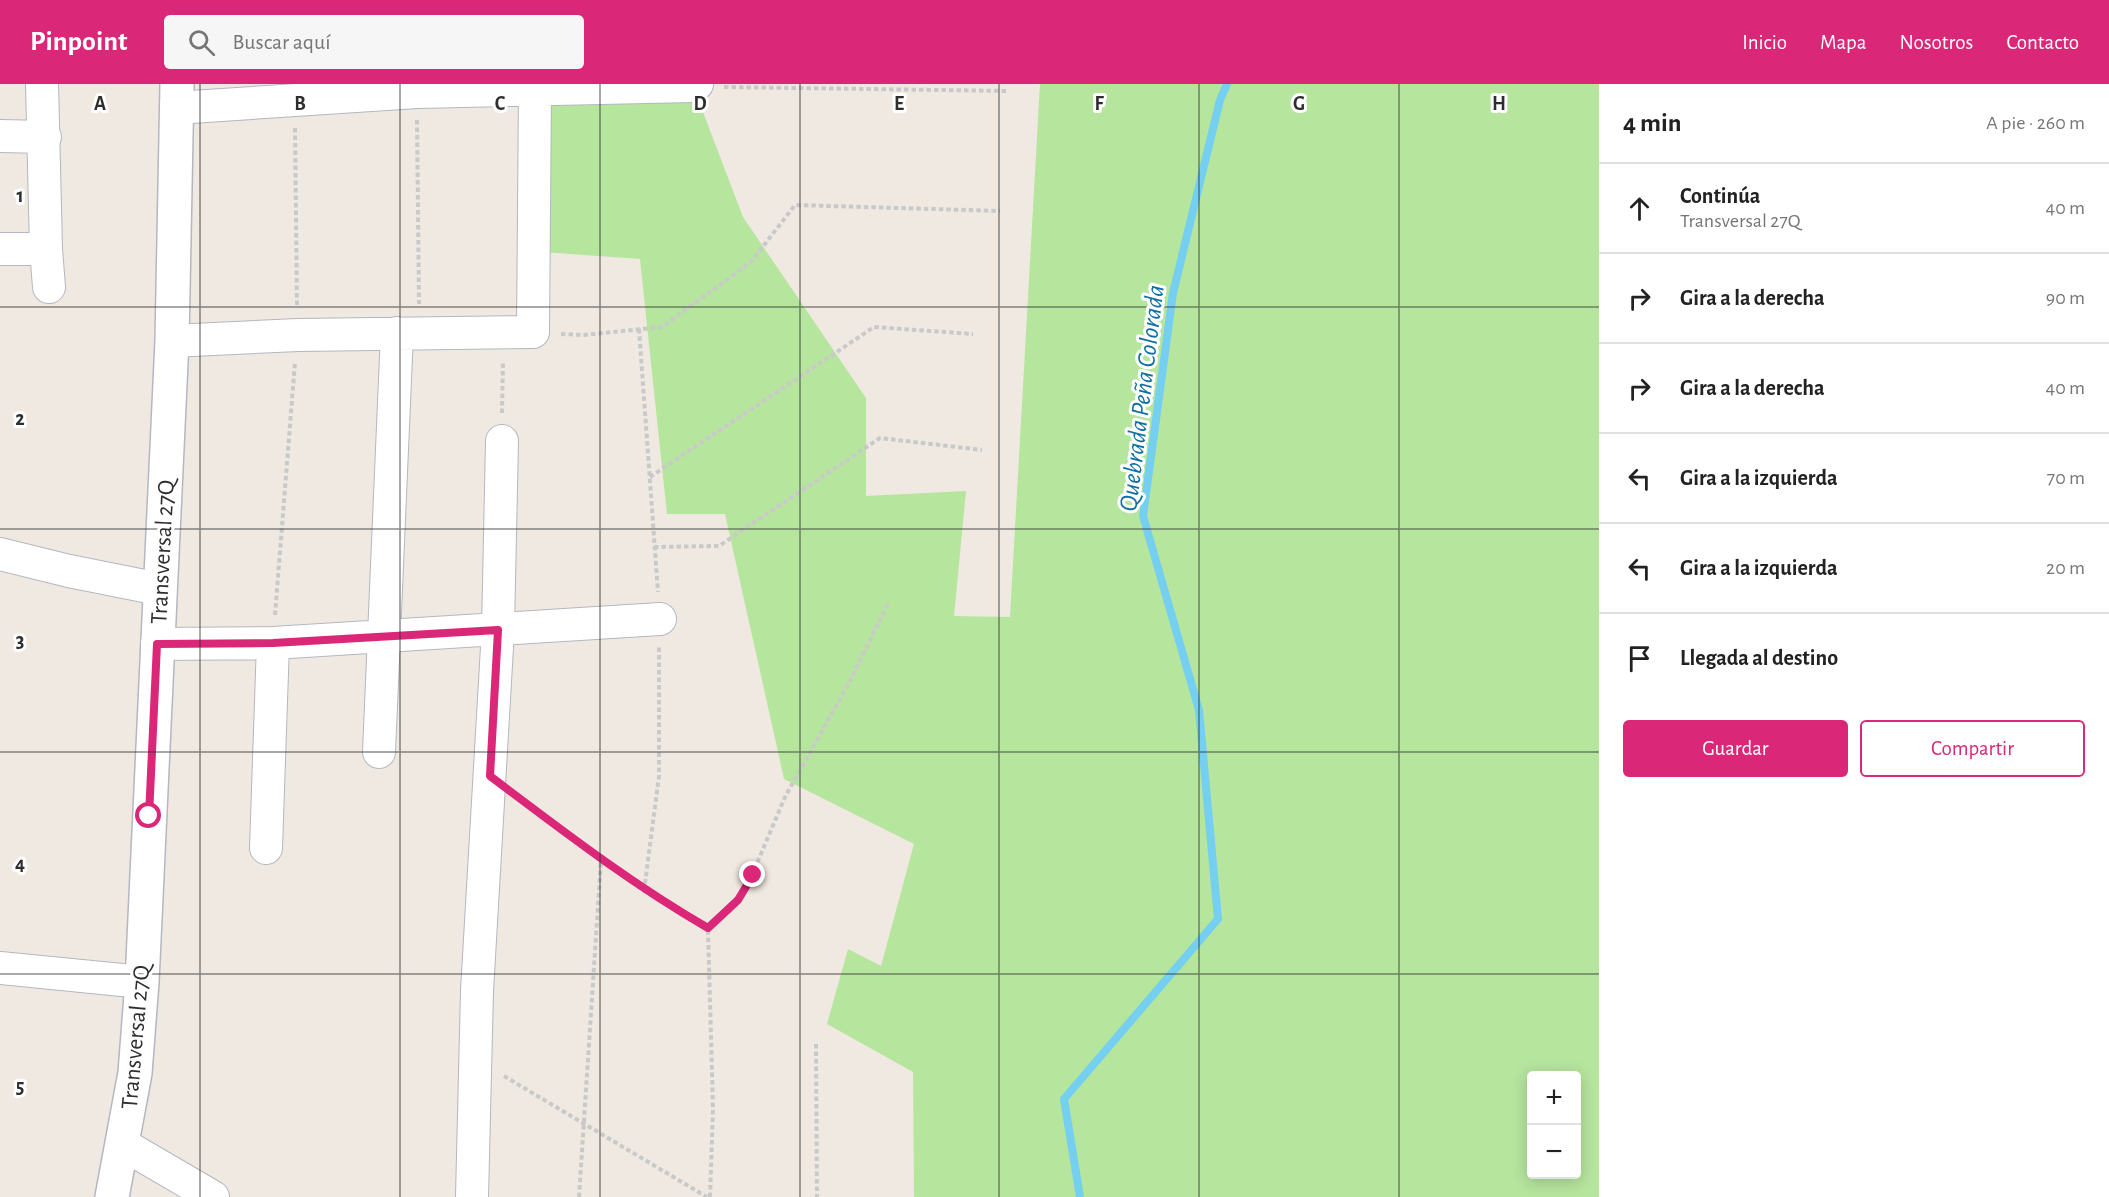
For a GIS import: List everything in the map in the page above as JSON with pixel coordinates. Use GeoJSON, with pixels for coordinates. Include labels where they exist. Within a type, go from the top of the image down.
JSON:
{"type":"FeatureCollection","features":[{"type":"Feature","properties":{"kind":"street"},"geometry":{"type":"LineString","coordinates":[[42,84],[49,287]]}},
{"type":"Feature","properties":{"kind":"street"},"geometry":{"type":"LineString","coordinates":[[176,96],[295,101],[417,92],[695,85]]}},
{"type":"Feature","properties":{"kind":"street"},"geometry":{"type":"LineString","coordinates":[[172,341],[297,335],[518,333],[535,88]]}},
{"type":"Feature","properties":{"kind":"street","name":"Transversal 27Q"},"geometry":{"type":"LineString","coordinates":[[112,1197],[135,1073],[142,982],[172,341],[176,96]]}},
{"type":"Feature","properties":{"kind":"street"},"geometry":{"type":"LineString","coordinates":[[0,136],[45,136]]}},
{"type":"Feature","properties":{"kind":"street"},"geometry":{"type":"LineString","coordinates":[[0,249],[46,249]]}},
{"type":"Feature","properties":{"kind":"street"},"geometry":{"type":"LineString","coordinates":[[379,752],[384,636],[408,333]]}},
{"type":"Feature","properties":{"kind":"street"},"geometry":{"type":"LineString","coordinates":[[472,1197],[483,863],[498,630],[502,441]]}},
{"type":"Feature","properties":{"kind":"street"},"geometry":{"type":"LineString","coordinates":[[0,554],[159,589]]}},
{"type":"Feature","properties":{"kind":"street"},"geometry":{"type":"LineString","coordinates":[[157,644],[273,643],[660,619]]}},
{"type":"Feature","properties":{"kind":"street"},"geometry":{"type":"LineString","coordinates":[[266,848],[273,643]]}},
{"type":"Feature","properties":{"kind":"street"},"geometry":{"type":"LineString","coordinates":[[0,968],[142,982]]}},
{"type":"Feature","properties":{"kind":"street"},"geometry":{"type":"LineString","coordinates":[[123,1145],[213,1197]]}},
{"type":"Feature","properties":{"kind":"path"},"geometry":{"type":"LineString","coordinates":[[695,85],[1009,91]]}},
{"type":"Feature","properties":{"kind":"path"},"geometry":{"type":"LineString","coordinates":[[408,333],[417,92]]}},
{"type":"Feature","properties":{"kind":"path"},"geometry":{"type":"LineString","coordinates":[[273,643],[297,335],[295,101]]}},
{"type":"Feature","properties":{"kind":"path"},"geometry":{"type":"LineString","coordinates":[[502,441],[518,333],[583,335],[662,327],[751,262],[795,205],[1000,211]]}},
{"type":"Feature","properties":{"kind":"path"},"geometry":{"type":"LineString","coordinates":[[650,477],[874,327],[973,334]]}},
{"type":"Feature","properties":{"kind":"path"},"geometry":{"type":"LineString","coordinates":[[654,547],[719,546],[880,438],[982,450]]}},
{"type":"Feature","properties":{"kind":"path"},"geometry":{"type":"LineString","coordinates":[[477,1060],[708,1197],[713,1108],[708,928],[747,887],[785,797],[850,681],[889,601]]}},
{"type":"Feature","properties":{"kind":"path"},"geometry":{"type":"LineString","coordinates":[[490,776],[644,891],[708,928]]}},
{"type":"Feature","properties":{"kind":"path"},"geometry":{"type":"LineString","coordinates":[[579,1197],[601,860]]}},
{"type":"Feature","properties":{"kind":"path"},"geometry":{"type":"LineString","coordinates":[[816,1044],[817,1197]]}},
{"type":"Feature","properties":{"kind":"green space"},"geometry":{"type":"Polygon","coordinates":[[[547,84],[693,86],[743,217],[866,398],[866,496],[966,491],[954,616],[1010,617],[1040,84],[1599,84],[1599,1197],[914,1197],[913,1072],[827,1024],[848,949],[881,966],[914,844],[784,779],[725,514],[667,514],[640,259],[542,252],[547,84]]]}},
{"type":"Feature","properties":{"kind":"waterway","name":"Quebrada Peña Colorada"},"geometry":{"type":"LineString","coordinates":[[1080,1197],[1064,1099],[1218,919],[1199,710],[1143,516],[1173,293],[1220,100],[1227,84]]}},
{"type":"Feature","properties":{"kind":"route"},"geometry":{"type":"LineString","coordinates":[[149,816],[157,644],[273,643],[498,630],[490,776],[644,891],[708,928],[738,900],[753,875]]}}]}
